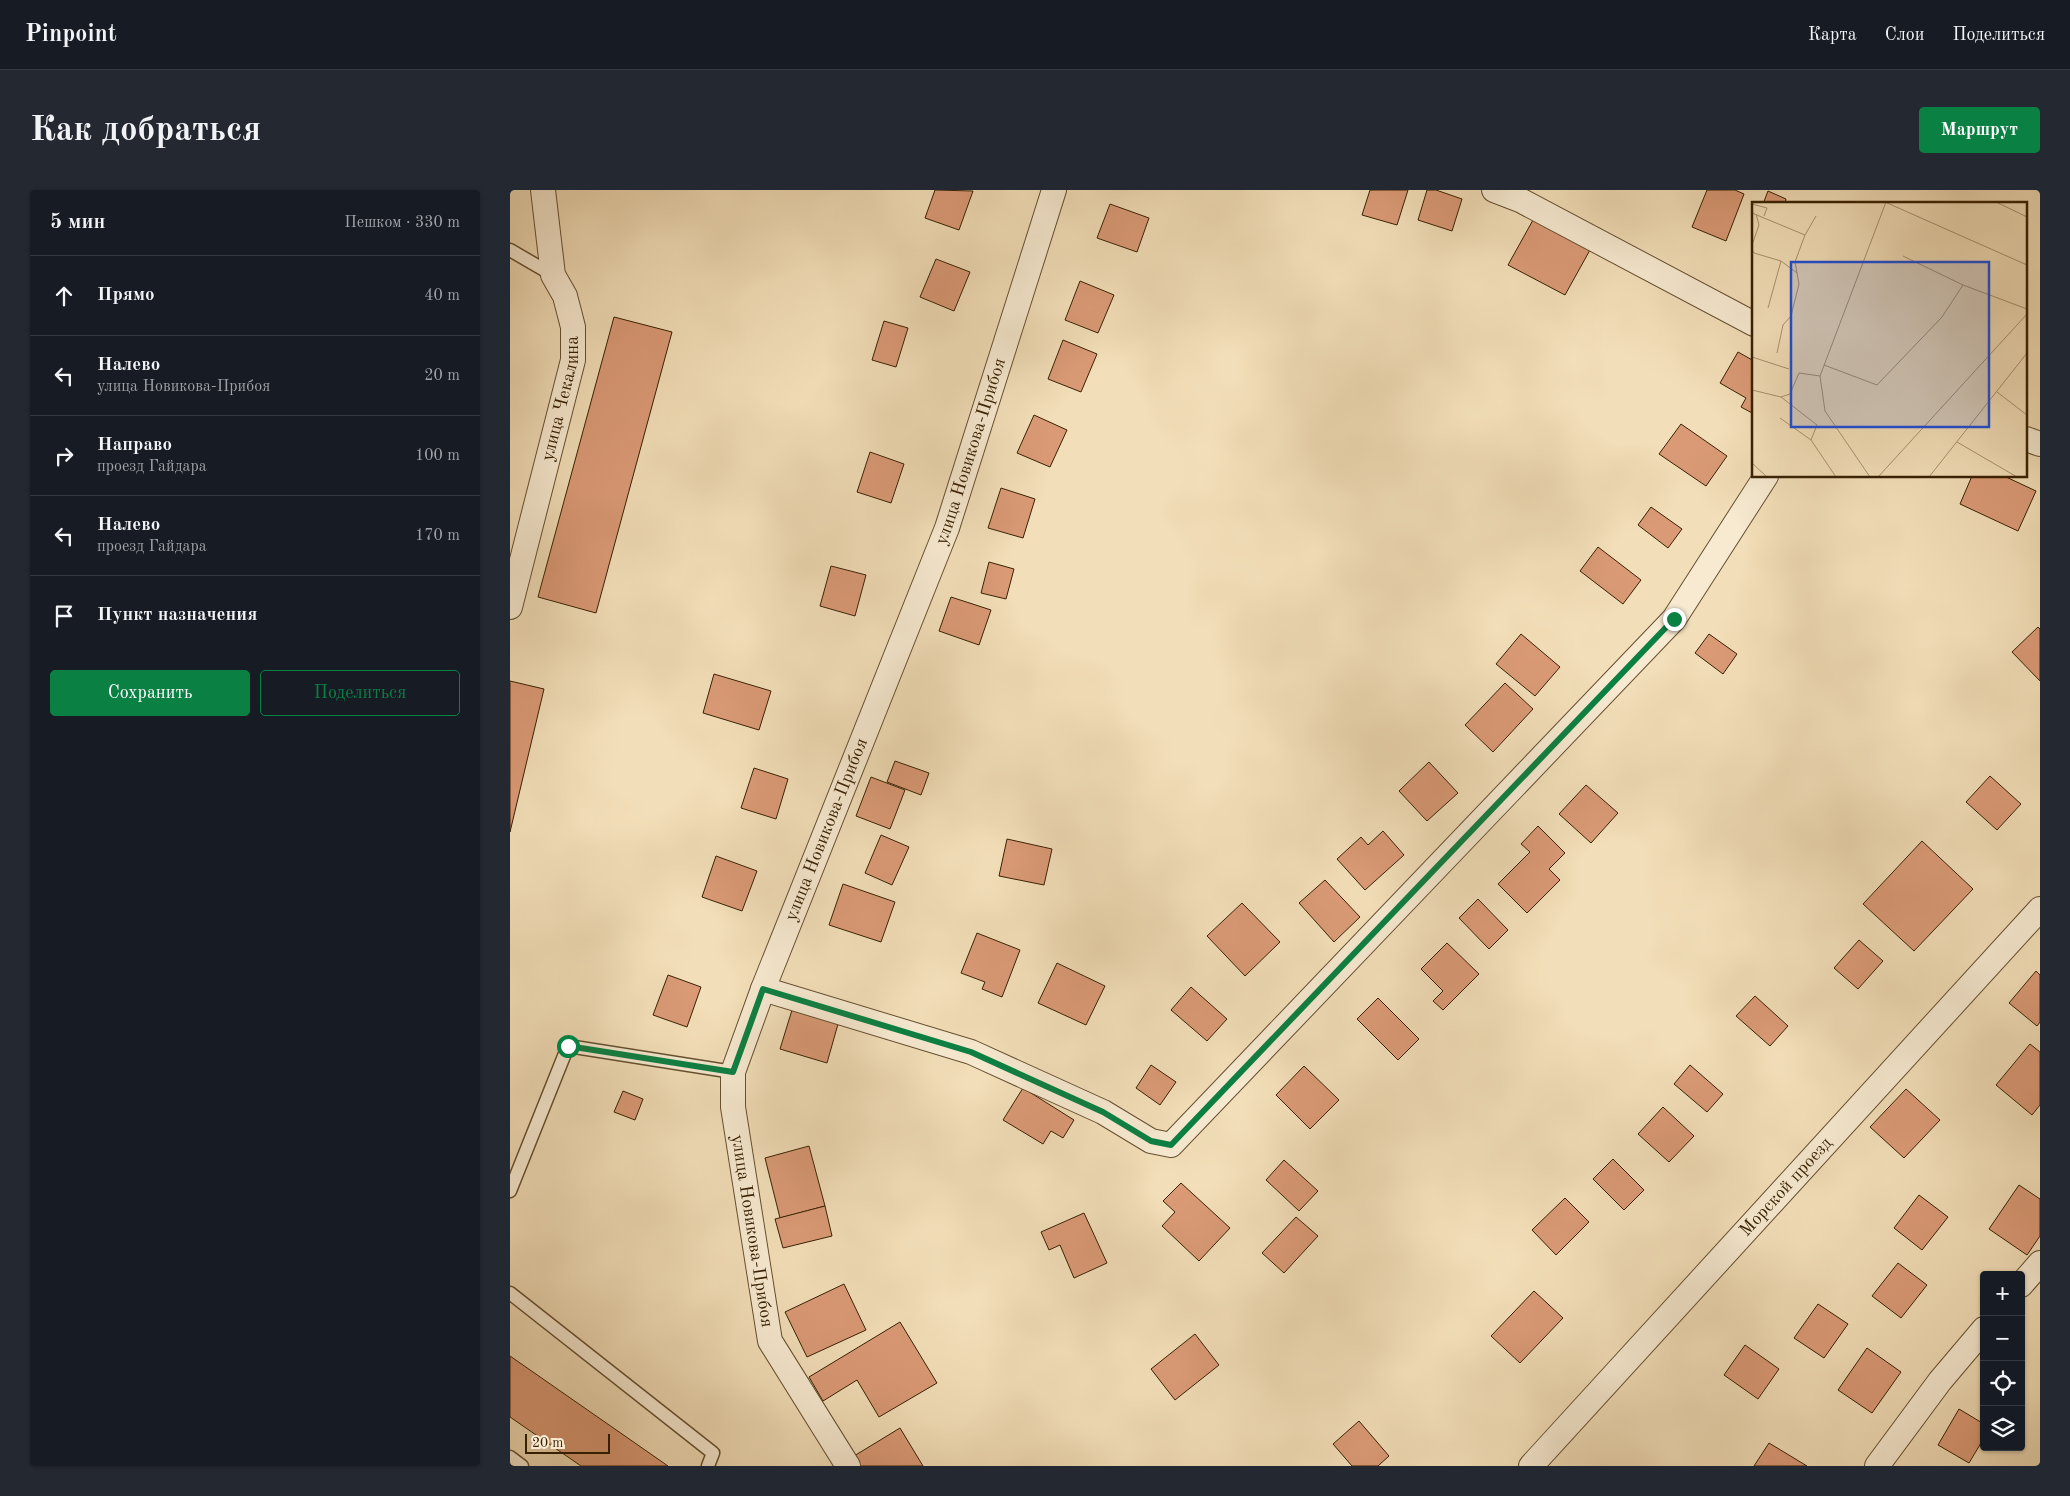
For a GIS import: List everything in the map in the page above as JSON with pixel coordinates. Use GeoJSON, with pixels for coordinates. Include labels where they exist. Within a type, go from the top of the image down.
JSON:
{"type":"FeatureCollection","features":[{"type":"Feature","properties":{"kind":"street","name":"улица Чекалина"},"geometry":{"type":"LineString","coordinates":[[510,607],[572,360],[573,327],[565,296],[553,275],[543,190]]}},
{"type":"Feature","properties":{"kind":"street","name":"улица Новикова-Прибоя"},"geometry":{"type":"LineString","coordinates":[[848,1466],[770,1341],[733,1106],[733,1072],[763,989],[947,528],[1054,190]]}},
{"type":"Feature","properties":{"kind":"street"},"geometry":{"type":"LineString","coordinates":[[1494,190],[1520,200],[1752,323]]}},
{"type":"Feature","properties":{"kind":"street"},"geometry":{"type":"LineString","coordinates":[[2028,440],[2040,444]]}},
{"type":"Feature","properties":{"kind":"street"},"geometry":{"type":"LineString","coordinates":[[763,989],[971,1052],[1103,1112],[1151,1141],[1171,1145],[1674,619],[1765,478]]}},
{"type":"Feature","properties":{"kind":"street","name":"Морской проезд"},"geometry":{"type":"LineString","coordinates":[[1532,1466],[2040,909]]}},
{"type":"Feature","properties":{"kind":"street"},"geometry":{"type":"LineString","coordinates":[[2025,1280],[2040,1263]]}},
{"type":"Feature","properties":{"kind":"street"},"geometry":{"type":"LineString","coordinates":[[1876,1466],[1940,1381],[1980,1334]]}},
{"type":"Feature","properties":{"kind":"lane"},"geometry":{"type":"LineString","coordinates":[[510,250],[553,275]]}},
{"type":"Feature","properties":{"kind":"lane"},"geometry":{"type":"LineString","coordinates":[[510,1191],[568,1046],[733,1072]]}},
{"type":"Feature","properties":{"kind":"lane"},"geometry":{"type":"LineString","coordinates":[[510,1293],[713,1454],[708,1466]]}},
{"type":"Feature","properties":{"kind":"lane"},"geometry":{"type":"LineString","coordinates":[[510,1457],[522,1466]]}},
{"type":"Feature","properties":{"kind":"building"},"geometry":{"type":"Polygon","coordinates":[[[935,190],[973,191],[959,230],[925,218],[935,190]]]}},
{"type":"Feature","properties":{"kind":"building"},"geometry":{"type":"Polygon","coordinates":[[[1370,190],[1408,190],[1397,225],[1362,215],[1370,190]]]}},
{"type":"Feature","properties":{"kind":"building"},"geometry":{"type":"Polygon","coordinates":[[[1427,190],[1436,190],[1462,199],[1452,231],[1418,220],[1427,190]]]}},
{"type":"Feature","properties":{"kind":"building"},"geometry":{"type":"Polygon","coordinates":[[[1707,190],[1735,190],[1744,194],[1726,241],[1692,227],[1707,190]]]}},
{"type":"Feature","properties":{"kind":"building"},"geometry":{"type":"Polygon","coordinates":[[[1768,191],[1786,199],[1785,202],[1764,202],[1768,191]]]}},
{"type":"Feature","properties":{"kind":"building"},"geometry":{"type":"Polygon","coordinates":[[[1110,204],[1149,218],[1137,252],[1097,238],[1110,204]]]}},
{"type":"Feature","properties":{"kind":"building"},"geometry":{"type":"Polygon","coordinates":[[[1533,220],[1590,250],[1565,295],[1508,265],[1533,220]]]}},
{"type":"Feature","properties":{"kind":"building"},"geometry":{"type":"Polygon","coordinates":[[[936,259],[970,272],[954,311],[920,297],[936,259]]]}},
{"type":"Feature","properties":{"kind":"building"},"geometry":{"type":"Polygon","coordinates":[[[1080,281],[1114,295],[1098,333],[1065,320],[1080,281]]]}},
{"type":"Feature","properties":{"kind":"building"},"geometry":{"type":"Polygon","coordinates":[[[614,317],[672,332],[596,613],[538,597],[614,317]]]}},
{"type":"Feature","properties":{"kind":"building"},"geometry":{"type":"Polygon","coordinates":[[[884,321],[908,328],[896,367],[872,360],[884,321]]]}},
{"type":"Feature","properties":{"kind":"building"},"geometry":{"type":"Polygon","coordinates":[[[1063,340],[1097,354],[1081,392],[1048,379],[1063,340]]]}},
{"type":"Feature","properties":{"kind":"building"},"geometry":{"type":"Polygon","coordinates":[[[1738,352],[1752,360],[1752,413],[1741,407],[1746,398],[1720,383],[1738,352]]]}},
{"type":"Feature","properties":{"kind":"building"},"geometry":{"type":"Polygon","coordinates":[[[1034,415],[1067,430],[1050,467],[1017,453],[1034,415]]]}},
{"type":"Feature","properties":{"kind":"building"},"geometry":{"type":"Polygon","coordinates":[[[1681,424],[1727,456],[1706,486],[1659,454],[1681,424]]]}},
{"type":"Feature","properties":{"kind":"building"},"geometry":{"type":"Polygon","coordinates":[[[870,452],[904,464],[891,503],[857,492],[870,452]]]}},
{"type":"Feature","properties":{"kind":"building"},"geometry":{"type":"Polygon","coordinates":[[[1971,478],[2008,478],[2036,491],[2018,531],[1960,504],[1971,478]]]}},
{"type":"Feature","properties":{"kind":"building"},"geometry":{"type":"Polygon","coordinates":[[[1001,488],[1035,499],[1023,538],[988,528],[1001,488]]]}},
{"type":"Feature","properties":{"kind":"building"},"geometry":{"type":"Polygon","coordinates":[[[1651,507],[1682,529],[1668,548],[1638,525],[1651,507]]]}},
{"type":"Feature","properties":{"kind":"building"},"geometry":{"type":"Polygon","coordinates":[[[1598,547],[1641,580],[1623,604],[1580,571],[1598,547]]]}},
{"type":"Feature","properties":{"kind":"building"},"geometry":{"type":"Polygon","coordinates":[[[989,562],[1014,569],[1006,599],[981,593],[989,562]]]}},
{"type":"Feature","properties":{"kind":"building"},"geometry":{"type":"Polygon","coordinates":[[[831,566],[866,575],[855,616],[820,606],[831,566]]]}},
{"type":"Feature","properties":{"kind":"building"},"geometry":{"type":"Polygon","coordinates":[[[951,597],[991,610],[979,645],[939,631],[951,597]]]}},
{"type":"Feature","properties":{"kind":"building"},"geometry":{"type":"Polygon","coordinates":[[[2038,627],[2040,629],[2040,681],[2012,652],[2038,627]]]}},
{"type":"Feature","properties":{"kind":"building"},"geometry":{"type":"Polygon","coordinates":[[[1521,634],[1560,667],[1535,696],[1496,664],[1521,634]]]}},
{"type":"Feature","properties":{"kind":"building"},"geometry":{"type":"Polygon","coordinates":[[[1709,634],[1737,654],[1723,674],[1695,653],[1709,634]]]}},
{"type":"Feature","properties":{"kind":"building"},"geometry":{"type":"Polygon","coordinates":[[[714,674],[771,691],[759,730],[703,713],[714,674]]]}},
{"type":"Feature","properties":{"kind":"building"},"geometry":{"type":"Polygon","coordinates":[[[510,681],[544,689],[510,832],[510,681]]]}},
{"type":"Feature","properties":{"kind":"building"},"geometry":{"type":"Polygon","coordinates":[[[1505,683],[1533,709],[1493,752],[1465,725],[1505,683]]]}},
{"type":"Feature","properties":{"kind":"building"},"geometry":{"type":"Polygon","coordinates":[[[895,761],[929,773],[921,795],[887,782],[895,761]]]}},
{"type":"Feature","properties":{"kind":"building"},"geometry":{"type":"Polygon","coordinates":[[[1429,762],[1458,793],[1427,821],[1399,791],[1429,762]]]}},
{"type":"Feature","properties":{"kind":"building"},"geometry":{"type":"Polygon","coordinates":[[[754,768],[788,779],[776,819],[741,808],[754,768]]]}},
{"type":"Feature","properties":{"kind":"building"},"geometry":{"type":"Polygon","coordinates":[[[1990,776],[2021,804],[1997,830],[1966,802],[1990,776]]]}},
{"type":"Feature","properties":{"kind":"building"},"geometry":{"type":"Polygon","coordinates":[[[871,777],[905,790],[890,829],[856,816],[871,777]]]}},
{"type":"Feature","properties":{"kind":"building"},"geometry":{"type":"Polygon","coordinates":[[[1586,785],[1618,813],[1591,843],[1559,814],[1586,785]]]}},
{"type":"Feature","properties":{"kind":"building"},"geometry":{"type":"Polygon","coordinates":[[[1538,826],[1565,853],[1549,869],[1560,880],[1527,913],[1498,884],[1530,852],[1521,844],[1538,826]]]}},
{"type":"Feature","properties":{"kind":"building"},"geometry":{"type":"Polygon","coordinates":[[[1383,831],[1404,855],[1365,890],[1337,859],[1361,837],[1368,845],[1383,831]]]}},
{"type":"Feature","properties":{"kind":"building"},"geometry":{"type":"Polygon","coordinates":[[[881,835],[909,847],[892,885],[865,873],[881,835]]]}},
{"type":"Feature","properties":{"kind":"building"},"geometry":{"type":"Polygon","coordinates":[[[1007,839],[1052,849],[1044,885],[999,876],[1007,839]]]}},
{"type":"Feature","properties":{"kind":"building"},"geometry":{"type":"Polygon","coordinates":[[[1922,841],[1973,889],[1914,951],[1863,904],[1922,841]]]}},
{"type":"Feature","properties":{"kind":"building"},"geometry":{"type":"Polygon","coordinates":[[[716,856],[757,871],[742,911],[702,897],[716,856]]]}},
{"type":"Feature","properties":{"kind":"building"},"geometry":{"type":"Polygon","coordinates":[[[1325,880],[1360,917],[1334,942],[1299,903],[1325,880]]]}},
{"type":"Feature","properties":{"kind":"building"},"geometry":{"type":"Polygon","coordinates":[[[843,884],[895,902],[881,942],[829,925],[843,884]]]}},
{"type":"Feature","properties":{"kind":"building"},"geometry":{"type":"Polygon","coordinates":[[[1478,899],[1508,930],[1489,949],[1459,918],[1478,899]]]}},
{"type":"Feature","properties":{"kind":"building"},"geometry":{"type":"Polygon","coordinates":[[[1242,903],[1280,942],[1245,976],[1207,936],[1242,903]]]}},
{"type":"Feature","properties":{"kind":"building"},"geometry":{"type":"Polygon","coordinates":[[[977,933],[1020,950],[1002,997],[982,989],[985,982],[961,973],[977,933]]]}},
{"type":"Feature","properties":{"kind":"building"},"geometry":{"type":"Polygon","coordinates":[[[1859,940],[1883,961],[1858,989],[1834,968],[1859,940]]]}},
{"type":"Feature","properties":{"kind":"building"},"geometry":{"type":"Polygon","coordinates":[[[1447,943],[1479,974],[1443,1010],[1433,1001],[1443,991],[1421,969],[1447,943]]]}},
{"type":"Feature","properties":{"kind":"building"},"geometry":{"type":"Polygon","coordinates":[[[1057,963],[1105,986],[1086,1025],[1038,1003],[1057,963]]]}},
{"type":"Feature","properties":{"kind":"building"},"geometry":{"type":"Polygon","coordinates":[[[2036,971],[2040,975],[2040,1022],[2037,1026],[2009,1003],[2036,971]]]}},
{"type":"Feature","properties":{"kind":"building"},"geometry":{"type":"Polygon","coordinates":[[[668,975],[701,987],[687,1027],[653,1015],[668,975]]]}},
{"type":"Feature","properties":{"kind":"building"},"geometry":{"type":"Polygon","coordinates":[[[1191,987],[1227,1019],[1207,1041],[1171,1010],[1191,987]]]}},
{"type":"Feature","properties":{"kind":"building"},"geometry":{"type":"Polygon","coordinates":[[[1755,996],[1788,1026],[1770,1046],[1736,1016],[1755,996]]]}},
{"type":"Feature","properties":{"kind":"building"},"geometry":{"type":"Polygon","coordinates":[[[1378,998],[1419,1039],[1398,1060],[1357,1019],[1378,998]]]}},
{"type":"Feature","properties":{"kind":"building"},"geometry":{"type":"Polygon","coordinates":[[[792,1010],[838,1024],[827,1063],[780,1049],[792,1010]]]}},
{"type":"Feature","properties":{"kind":"building"},"geometry":{"type":"Polygon","coordinates":[[[2030,1044],[2040,1052],[2040,1105],[2032,1115],[1996,1085],[2030,1044]]]}},
{"type":"Feature","properties":{"kind":"building"},"geometry":{"type":"Polygon","coordinates":[[[1151,1065],[1176,1082],[1160,1105],[1136,1088],[1151,1065]]]}},
{"type":"Feature","properties":{"kind":"building"},"geometry":{"type":"Polygon","coordinates":[[[1690,1065],[1723,1094],[1707,1112],[1674,1084],[1690,1065]]]}},
{"type":"Feature","properties":{"kind":"building"},"geometry":{"type":"Polygon","coordinates":[[[1304,1066],[1339,1100],[1310,1129],[1276,1095],[1304,1066]]]}},
{"type":"Feature","properties":{"kind":"building"},"geometry":{"type":"Polygon","coordinates":[[[1023,1088],[1074,1120],[1063,1138],[1051,1131],[1043,1144],[1003,1120],[1023,1088]]]}},
{"type":"Feature","properties":{"kind":"building"},"geometry":{"type":"Polygon","coordinates":[[[1906,1089],[1940,1120],[1904,1158],[1870,1127],[1906,1089]]]}},
{"type":"Feature","properties":{"kind":"building"},"geometry":{"type":"Polygon","coordinates":[[[623,1091],[643,1099],[635,1120],[614,1112],[623,1091]]]}},
{"type":"Feature","properties":{"kind":"building"},"geometry":{"type":"Polygon","coordinates":[[[1663,1107],[1694,1136],[1669,1162],[1638,1134],[1663,1107]]]}},
{"type":"Feature","properties":{"kind":"building"},"geometry":{"type":"Polygon","coordinates":[[[809,1146],[825,1206],[780,1218],[765,1158],[809,1146]]]}},
{"type":"Feature","properties":{"kind":"building"},"geometry":{"type":"Polygon","coordinates":[[[1613,1159],[1644,1190],[1624,1210],[1593,1179],[1613,1159]]]}},
{"type":"Feature","properties":{"kind":"building"},"geometry":{"type":"Polygon","coordinates":[[[1284,1160],[1318,1191],[1299,1211],[1266,1180],[1284,1160]]]}},
{"type":"Feature","properties":{"kind":"building"},"geometry":{"type":"Polygon","coordinates":[[[1181,1183],[1230,1228],[1199,1261],[1162,1226],[1175,1212],[1163,1201],[1181,1183]]]}},
{"type":"Feature","properties":{"kind":"building"},"geometry":{"type":"Polygon","coordinates":[[[2019,1185],[2040,1199],[2040,1236],[2027,1255],[1989,1229],[2019,1185]]]}},
{"type":"Feature","properties":{"kind":"building"},"geometry":{"type":"Polygon","coordinates":[[[1919,1195],[1948,1217],[1922,1250],[1894,1228],[1919,1195]]]}},
{"type":"Feature","properties":{"kind":"building"},"geometry":{"type":"Polygon","coordinates":[[[1565,1198],[1589,1222],[1556,1255],[1532,1230],[1565,1198]]]}},
{"type":"Feature","properties":{"kind":"building"},"geometry":{"type":"Polygon","coordinates":[[[825,1206],[832,1236],[783,1248],[775,1219],[825,1206]]]}},
{"type":"Feature","properties":{"kind":"building"},"geometry":{"type":"Polygon","coordinates":[[[1084,1213],[1107,1263],[1074,1278],[1060,1245],[1049,1250],[1041,1232],[1084,1213]]]}},
{"type":"Feature","properties":{"kind":"building"},"geometry":{"type":"Polygon","coordinates":[[[1296,1217],[1318,1236],[1284,1273],[1262,1253],[1296,1217]]]}},
{"type":"Feature","properties":{"kind":"building"},"geometry":{"type":"Polygon","coordinates":[[[1898,1263],[1927,1285],[1901,1318],[1872,1296],[1898,1263]]]}},
{"type":"Feature","properties":{"kind":"building"},"geometry":{"type":"Polygon","coordinates":[[[844,1284],[866,1330],[807,1357],[785,1312],[844,1284]]]}},
{"type":"Feature","properties":{"kind":"building"},"geometry":{"type":"Polygon","coordinates":[[[1534,1291],[1563,1318],[1520,1363],[1491,1336],[1534,1291]]]}},
{"type":"Feature","properties":{"kind":"building"},"geometry":{"type":"Polygon","coordinates":[[[1818,1304],[1848,1324],[1824,1358],[1794,1338],[1818,1304]]]}},
{"type":"Feature","properties":{"kind":"building"},"geometry":{"type":"Polygon","coordinates":[[[900,1322],[937,1383],[879,1417],[857,1380],[823,1401],[809,1377],[900,1322]]]}},
{"type":"Feature","properties":{"kind":"building"},"geometry":{"type":"Polygon","coordinates":[[[1195,1334],[1219,1365],[1175,1400],[1151,1369],[1195,1334]]]}},
{"type":"Feature","properties":{"kind":"building"},"geometry":{"type":"Polygon","coordinates":[[[1745,1345],[1779,1369],[1758,1399],[1724,1375],[1745,1345]]]}},
{"type":"Feature","properties":{"kind":"building"},"geometry":{"type":"Polygon","coordinates":[[[1867,1348],[1901,1372],[1872,1413],[1838,1390],[1867,1348]]]}},
{"type":"Feature","properties":{"kind":"building"},"geometry":{"type":"Polygon","coordinates":[[[510,1356],[668,1466],[581,1466],[510,1417],[510,1356]]]}},
{"type":"Feature","properties":{"kind":"building"},"geometry":{"type":"Polygon","coordinates":[[[1959,1409],[1980,1422],[1980,1445],[1969,1463],[1938,1445],[1959,1409]]]}},
{"type":"Feature","properties":{"kind":"building"},"geometry":{"type":"Polygon","coordinates":[[[1359,1421],[1389,1456],[1378,1466],[1352,1466],[1333,1444],[1359,1421]]]}},
{"type":"Feature","properties":{"kind":"building"},"geometry":{"type":"Polygon","coordinates":[[[900,1428],[923,1466],[860,1466],[854,1456],[900,1428]]]}},
{"type":"Feature","properties":{"kind":"building"},"geometry":{"type":"Polygon","coordinates":[[[1769,1443],[1807,1466],[1754,1466],[1769,1443]]]}},
{"type":"Feature","properties":{"kind":"route"},"geometry":{"type":"LineString","coordinates":[[568,1046],[733,1072],[763,989],[971,1052],[1103,1112],[1151,1141],[1171,1145],[1674,619]]}}]}
